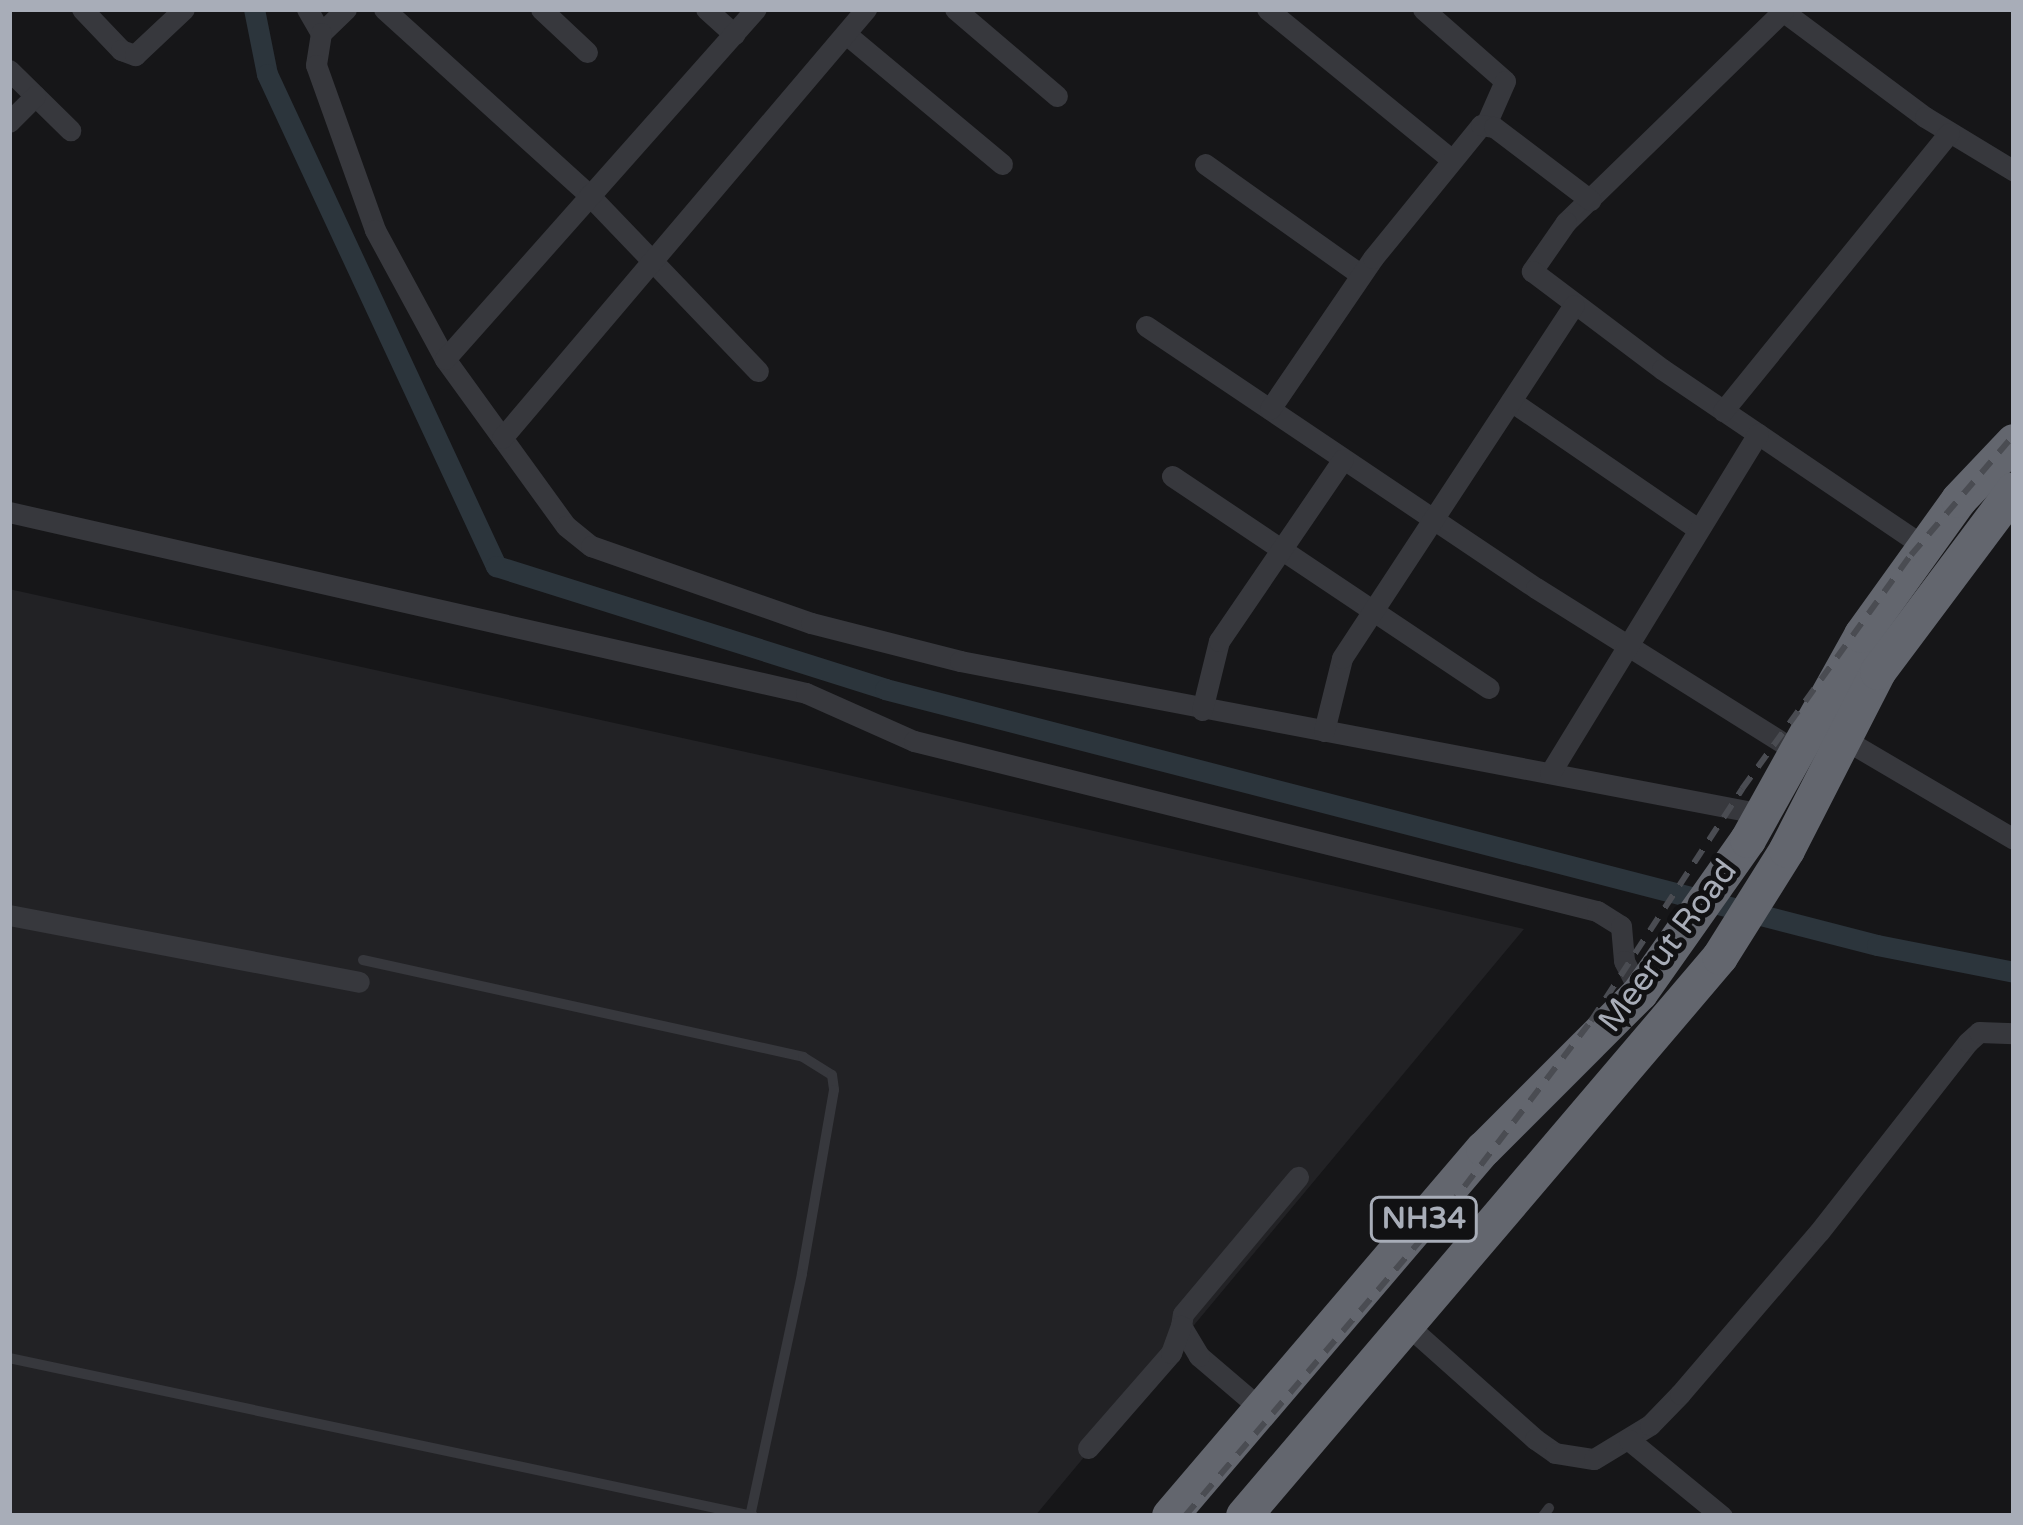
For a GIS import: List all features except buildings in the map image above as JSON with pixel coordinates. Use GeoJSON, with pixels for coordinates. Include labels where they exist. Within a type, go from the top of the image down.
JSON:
{"type":"FeatureCollection","features":[{"type":"Feature","properties":{"kind":"highway","name":"Meerut Road"},"geometry":{"type":"LineString","coordinates":[[1170,1516],[1484,1149],[1640,993],[1755,826],[1862,634],[1959,500],[2014,442]]}},
{"type":"Feature","properties":{"kind":"highway","name":"Meerut Road"},"geometry":{"type":"LineString","coordinates":[[1244,1516],[1720,957],[1787,850],[1878,672],[2008,508]]}},
{"type":"Feature","properties":{"kind":"street"},"geometry":{"type":"LineString","coordinates":[[82,9],[121,50],[135,55],[184,9]]}},
{"type":"Feature","properties":{"kind":"street"},"geometry":{"type":"LineString","coordinates":[[307,9],[321,33]]}},
{"type":"Feature","properties":{"kind":"street"},"geometry":{"type":"LineString","coordinates":[[346,9],[321,33],[316,65],[375,230],[446,359],[566,526],[622,560],[832,628],[960,661],[1550,773],[1755,826]]}},
{"type":"Feature","properties":{"kind":"street"},"geometry":{"type":"LineString","coordinates":[[384,9],[589,195],[758,371]]}},
{"type":"Feature","properties":{"kind":"street"},"geometry":{"type":"LineString","coordinates":[[541,9],[587,52]]}},
{"type":"Feature","properties":{"kind":"street"},"geometry":{"type":"LineString","coordinates":[[706,9],[734,34]]}},
{"type":"Feature","properties":{"kind":"street"},"geometry":{"type":"LineString","coordinates":[[446,359],[756,9]]}},
{"type":"Feature","properties":{"kind":"street"},"geometry":{"type":"LineString","coordinates":[[502,438],[866,9]]}},
{"type":"Feature","properties":{"kind":"street"},"geometry":{"type":"LineString","coordinates":[[955,9],[1057,96]]}},
{"type":"Feature","properties":{"kind":"street"},"geometry":{"type":"LineString","coordinates":[[1267,9],[1451,159]]}},
{"type":"Feature","properties":{"kind":"street"},"geometry":{"type":"LineString","coordinates":[[1270,409],[1361,275],[1451,159],[1486,124],[1505,81],[1423,9]]}},
{"type":"Feature","properties":{"kind":"street"},"geometry":{"type":"LineString","coordinates":[[1925,547],[1536,278],[1533,264],[1590,200],[1781,10],[1949,133],[2014,171]]}},
{"type":"Feature","properties":{"kind":"street"},"geometry":{"type":"LineString","coordinates":[[846,34],[1002,164]]}},
{"type":"Feature","properties":{"kind":"street"},"geometry":{"type":"LineString","coordinates":[[9,70],[70,130]]}},
{"type":"Feature","properties":{"kind":"street"},"geometry":{"type":"LineString","coordinates":[[9,122],[35,96]]}},
{"type":"Feature","properties":{"kind":"street"},"geometry":{"type":"LineString","coordinates":[[1486,124],[1590,200]]}},
{"type":"Feature","properties":{"kind":"street"},"geometry":{"type":"LineString","coordinates":[[1724,411],[1949,133]]}},
{"type":"Feature","properties":{"kind":"street"},"geometry":{"type":"LineString","coordinates":[[1205,164],[1361,275]]}},
{"type":"Feature","properties":{"kind":"street"},"geometry":{"type":"LineString","coordinates":[[1324,731],[1337,668],[1574,305]]}},
{"type":"Feature","properties":{"kind":"street"},"geometry":{"type":"LineString","coordinates":[[1146,326],[1433,519],[1797,752]]}},
{"type":"Feature","properties":{"kind":"street"},"geometry":{"type":"LineString","coordinates":[[1511,401],[1698,529]]}},
{"type":"Feature","properties":{"kind":"street"},"geometry":{"type":"LineString","coordinates":[[1550,773],[1758,434]]}},
{"type":"Feature","properties":{"kind":"street"},"geometry":{"type":"LineString","coordinates":[[1202,710],[1219,641],[1343,459]]}},
{"type":"Feature","properties":{"kind":"street"},"geometry":{"type":"LineString","coordinates":[[1172,476],[1489,688]]}},
{"type":"Feature","properties":{"kind":"street"},"geometry":{"type":"LineString","coordinates":[[9,512],[806,693],[914,741],[1598,911],[1621,926],[1624,962],[1640,993]]}},
{"type":"Feature","properties":{"kind":"street"},"geometry":{"type":"LineString","coordinates":[[1844,739],[2014,838]]}},
{"type":"Feature","properties":{"kind":"street"},"geometry":{"type":"LineString","coordinates":[[9,915],[361,971]]}},
{"type":"Feature","properties":{"kind":"street"},"geometry":{"type":"LineString","coordinates":[[1406,1324],[1555,1454],[1594,1459],[1629,1440],[1680,1394],[1819,1232],[1968,1042],[1979,1032],[2014,1033]]}},
{"type":"Feature","properties":{"kind":"street"},"geometry":{"type":"LineString","coordinates":[[1088,1448],[1171,1353],[1189,1303],[1298,1177]]}},
{"type":"Feature","properties":{"kind":"street"},"geometry":{"type":"LineString","coordinates":[[1181,1326],[1198,1356],[1261,1409]]}},
{"type":"Feature","properties":{"kind":"street"},"geometry":{"type":"LineString","coordinates":[[1629,1440],[1722,1516]]}},
{"type":"Feature","properties":{"kind":"lane"},"geometry":{"type":"LineString","coordinates":[[9,1358],[752,1516],[802,1274],[835,1090],[832,1076],[803,1057],[361,971]]}},
{"type":"Feature","properties":{"kind":"shaded area"},"geometry":{"type":"Polygon","coordinates":[[[9,589],[1524,929],[1035,1516],[9,1516],[9,589]]]}},
{"type":"Feature","properties":{"kind":"waterway"},"geometry":{"type":"LineString","coordinates":[[254,9],[267,74],[496,566],[885,689],[1877,945],[2014,972]]}},
{"type":"Feature","properties":{"kind":"railway"},"geometry":{"type":"LineString","coordinates":[[1185,1516],[1448,1208],[1591,1021],[1742,789],[1911,555],[2014,435]]}}]}
